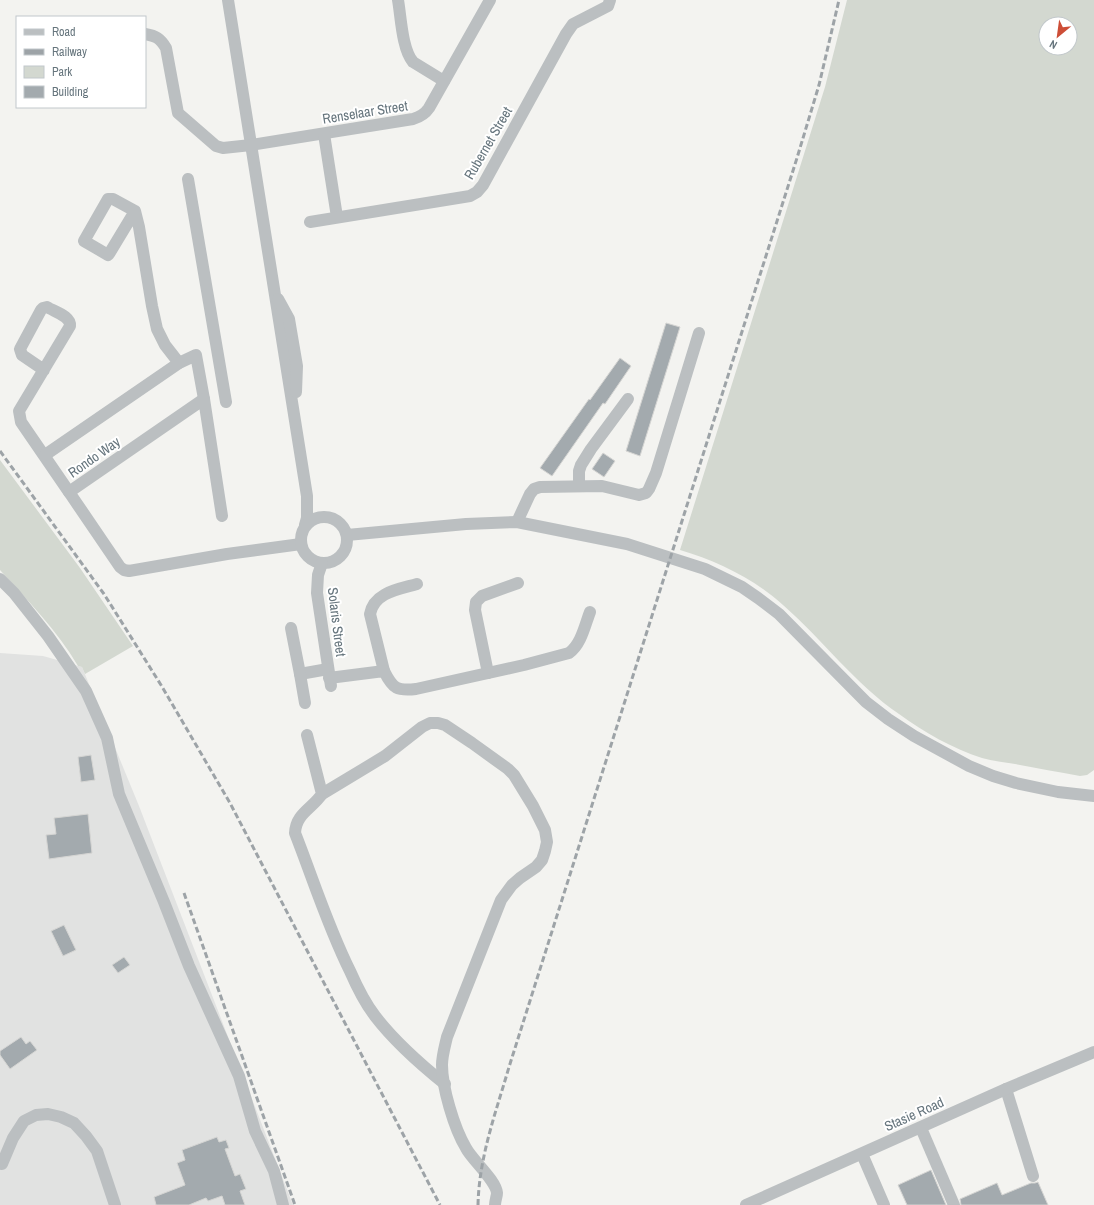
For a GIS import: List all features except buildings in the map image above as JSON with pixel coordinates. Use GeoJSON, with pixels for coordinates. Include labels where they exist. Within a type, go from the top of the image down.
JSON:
{"type":"FeatureCollection","features":[{"type":"Feature","properties":{"kind":"street"},"geometry":{"type":"LineString","coordinates":[[228,0],[307,496],[306,525]]}},
{"type":"Feature","properties":{"kind":"street"},"geometry":{"type":"LineString","coordinates":[[398,0],[405,47],[409,58],[444,81]]}},
{"type":"Feature","properties":{"kind":"street","name":"Renselaar Street"},"geometry":{"type":"LineString","coordinates":[[146,34],[154,36],[162,41],[166,48],[178,113],[216,146],[223,148],[324,134],[419,118],[429,108],[490,0]]}},
{"type":"Feature","properties":{"kind":"street","name":"Rubernet Street"},"geometry":{"type":"LineString","coordinates":[[310,222],[470,196],[477,192],[483,185],[566,34],[573,24],[608,6],[610,0]]}},
{"type":"Feature","properties":{"kind":"street"},"geometry":{"type":"LineString","coordinates":[[324,134],[337,218]]}},
{"type":"Feature","properties":{"kind":"street"},"geometry":{"type":"LineString","coordinates":[[188,179],[226,402]]}},
{"type":"Feature","properties":{"kind":"street"},"geometry":{"type":"LineString","coordinates":[[135,211],[108,255],[84,241],[108,199],[113,198],[135,211],[157,329],[165,345],[179,363]]}},
{"type":"Feature","properties":{"kind":"street"},"geometry":{"type":"LineString","coordinates":[[44,370],[22,355],[20,349],[41,310],[43,308],[47,308],[68,319],[70,326],[44,370],[19,411],[21,422],[69,492]]}},
{"type":"Feature","properties":{"kind":"street"},"geometry":{"type":"LineString","coordinates":[[517,522],[530,494],[534,489],[540,487],[602,486],[639,495],[649,489],[656,473],[700,333]]}},
{"type":"Feature","properties":{"kind":"street"},"geometry":{"type":"LineString","coordinates":[[45,455],[179,363],[196,355],[218,351]]}},
{"type":"Feature","properties":{"kind":"street"},"geometry":{"type":"LineString","coordinates":[[196,355],[222,516]]}},
{"type":"Feature","properties":{"kind":"street","name":"Rondo Way"},"geometry":{"type":"LineString","coordinates":[[204,399],[69,492],[120,567],[124,570],[129,571],[227,554],[301,544]]}},
{"type":"Feature","properties":{"kind":"street"},"geometry":{"type":"LineString","coordinates":[[579,486],[579,471],[591,449],[628,399]]}},
{"type":"Feature","properties":{"kind":"street"},"geometry":{"type":"LineString","coordinates":[[307,496],[322,517]]}},
{"type":"Feature","properties":{"kind":"street"},"geometry":{"type":"LineString","coordinates":[[322,517],[331,517],[337,520],[347,535],[346,547],[339,557],[322,563],[311,559],[306,555],[301,544],[301,532],[306,525],[313,519],[322,517]]}},
{"type":"Feature","properties":{"kind":"street"},"geometry":{"type":"LineString","coordinates":[[347,535],[466,524],[517,522],[627,544],[705,569],[727,579],[758,598],[779,614],[866,702],[914,736],[969,766],[994,776],[1016,783],[1058,792],[1094,796]]}},
{"type":"Feature","properties":{"kind":"street","name":"Solaris Street"},"geometry":{"type":"LineString","coordinates":[[322,563],[318,575],[317,593],[329,678]]}},
{"type":"Feature","properties":{"kind":"street"},"geometry":{"type":"LineString","coordinates":[[0,579],[14,593],[48,636],[86,691],[107,738],[119,794],[189,966],[239,1076],[255,1131],[274,1171],[283,1205]]}},
{"type":"Feature","properties":{"kind":"street"},"geometry":{"type":"LineString","coordinates":[[488,673],[475,610],[476,602],[482,596],[518,583]]}},
{"type":"Feature","properties":{"kind":"street"},"geometry":{"type":"LineString","coordinates":[[417,584],[387,593],[376,600],[371,608],[370,614],[384,671],[388,680],[398,689],[416,689],[524,665],[569,653],[574,650],[590,612]]}},
{"type":"Feature","properties":{"kind":"street"},"geometry":{"type":"LineString","coordinates":[[291,628],[305,703]]}},
{"type":"Feature","properties":{"kind":"street"},"geometry":{"type":"LineString","coordinates":[[300,674],[329,678],[384,671]]}},
{"type":"Feature","properties":{"kind":"street"},"geometry":{"type":"LineString","coordinates":[[445,1084],[394,1038],[375,1016],[357,987],[342,955],[295,833],[296,824],[300,817],[322,794],[385,756],[422,727],[430,723],[438,722],[472,743],[514,775],[533,806],[545,830],[547,842],[542,860],[536,867],[512,885],[499,904],[447,1037],[443,1052],[442,1065],[445,1084],[445,1089],[458,1130],[466,1148],[493,1183],[497,1193],[495,1205]]}},
{"type":"Feature","properties":{"kind":"street"},"geometry":{"type":"LineString","coordinates":[[307,735],[322,794]]}},
{"type":"Feature","properties":{"kind":"street","name":"Stasie Road"},"geometry":{"type":"LineString","coordinates":[[746,1205],[1006,1089],[1094,1052]]}},
{"type":"Feature","properties":{"kind":"street"},"geometry":{"type":"LineString","coordinates":[[1006,1089],[1033,1176]]}},
{"type":"Feature","properties":{"kind":"street"},"geometry":{"type":"LineString","coordinates":[[2,1164],[12,1138],[24,1122],[36,1116],[48,1114],[61,1117],[74,1123],[86,1136],[96,1151],[115,1205]]}},
{"type":"Feature","properties":{"kind":"street"},"geometry":{"type":"LineString","coordinates":[[921,1128],[954,1205]]}},
{"type":"Feature","properties":{"kind":"street"},"geometry":{"type":"LineString","coordinates":[[862,1154],[884,1205]]}},
{"type":"Feature","properties":{"kind":"shaded area"},"geometry":{"type":"Polygon","coordinates":[[[0,653],[43,656],[82,667],[139,806],[293,1205],[0,1205],[0,653]]]}},
{"type":"Feature","properties":{"kind":"green space"},"geometry":{"type":"Polygon","coordinates":[[[847,0],[1094,0],[1094,770],[1087,775],[1080,776],[986,759],[960,750],[939,739],[918,727],[883,702],[854,676],[798,619],[771,595],[747,579],[721,565],[680,550],[825,87],[847,0]]]}},
{"type":"Feature","properties":{"kind":"green space"},"geometry":{"type":"Polygon","coordinates":[[[0,460],[80,568],[133,646],[85,674],[82,667],[78,666],[61,640],[0,570],[0,460]]]}},
{"type":"Feature","properties":{"kind":"railway"},"geometry":{"type":"LineString","coordinates":[[478,1205],[481,1170],[485,1152],[509,1067],[797,158],[819,85],[839,0]]}},
{"type":"Feature","properties":{"kind":"railway"},"geometry":{"type":"LineString","coordinates":[[0,451],[104,594],[161,685],[230,803],[440,1205]]}},
{"type":"Feature","properties":{"kind":"railway"},"geometry":{"type":"LineString","coordinates":[[184,893],[295,1205]]}}]}
